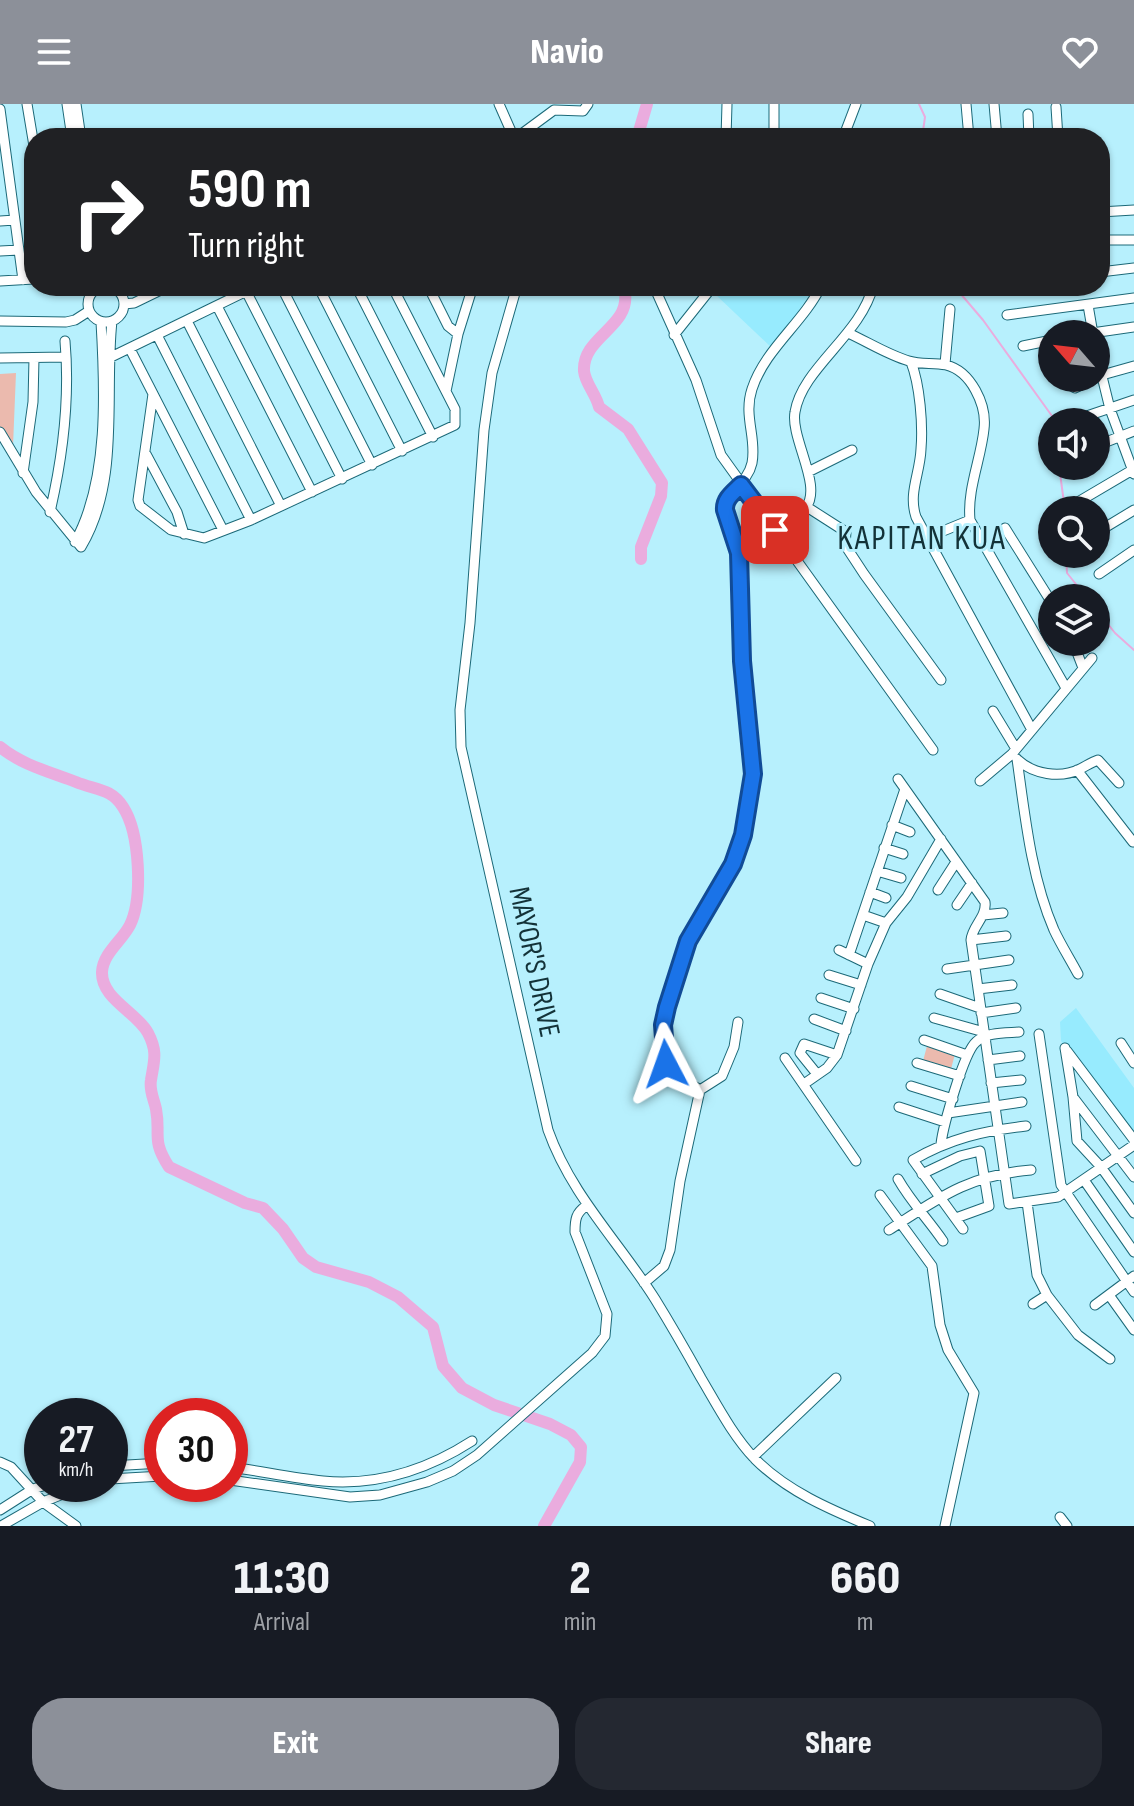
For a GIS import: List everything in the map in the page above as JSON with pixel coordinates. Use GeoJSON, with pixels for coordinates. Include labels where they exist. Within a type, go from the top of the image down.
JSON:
{"type":"FeatureCollection","features":[{"type":"Feature","properties":{"kind":"street"},"geometry":{"type":"LineString","coordinates":[[27,104],[31,128]]}},
{"type":"Feature","properties":{"kind":"street"},"geometry":{"type":"LineString","coordinates":[[67,104],[71,128]]}},
{"type":"Feature","properties":{"kind":"street"},"geometry":{"type":"LineString","coordinates":[[76,104],[80,128]]}},
{"type":"Feature","properties":{"kind":"street"},"geometry":{"type":"LineString","coordinates":[[499,104],[510,128]]}},
{"type":"Feature","properties":{"kind":"street"},"geometry":{"type":"LineString","coordinates":[[529,128],[551,112],[560,109],[583,111],[588,104]]}},
{"type":"Feature","properties":{"kind":"street"},"geometry":{"type":"LineString","coordinates":[[726,128],[727,104]]}},
{"type":"Feature","properties":{"kind":"street"},"geometry":{"type":"LineString","coordinates":[[774,109],[783,104]]}},
{"type":"Feature","properties":{"kind":"street"},"geometry":{"type":"LineString","coordinates":[[847,128],[856,104]]}},
{"type":"Feature","properties":{"kind":"street"},"geometry":{"type":"LineString","coordinates":[[966,104],[968,128]]}},
{"type":"Feature","properties":{"kind":"street"},"geometry":{"type":"LineString","coordinates":[[994,104],[996,128]]}},
{"type":"Feature","properties":{"kind":"street"},"geometry":{"type":"LineString","coordinates":[[1056,107],[1057,128]]}},
{"type":"Feature","properties":{"kind":"street"},"geometry":{"type":"LineString","coordinates":[[0,109],[5,190],[15,220],[23,280],[0,281]]}},
{"type":"Feature","properties":{"kind":"street"},"geometry":{"type":"LineString","coordinates":[[1028,114],[1029,128]]}},
{"type":"Feature","properties":{"kind":"street"},"geometry":{"type":"LineString","coordinates":[[1110,211],[1134,210]]}},
{"type":"Feature","properties":{"kind":"street"},"geometry":{"type":"LineString","coordinates":[[0,221],[15,220]]}},
{"type":"Feature","properties":{"kind":"street"},"geometry":{"type":"LineString","coordinates":[[1110,240],[1134,240]]}},
{"type":"Feature","properties":{"kind":"street"},"geometry":{"type":"LineString","coordinates":[[0,251],[19,250]]}},
{"type":"Feature","properties":{"kind":"street"},"geometry":{"type":"LineString","coordinates":[[1110,271],[1134,268]]}},
{"type":"Feature","properties":{"kind":"street"},"geometry":{"type":"LineString","coordinates":[[90,296],[89,311],[101,322],[107,359]]}},
{"type":"Feature","properties":{"kind":"street"},"geometry":{"type":"LineString","coordinates":[[101,322],[112,321],[121,314],[124,304],[121,296]]}},
{"type":"Feature","properties":{"kind":"street"},"geometry":{"type":"LineString","coordinates":[[124,304],[148,296]]}},
{"type":"Feature","properties":{"kind":"street"},"geometry":{"type":"LineString","coordinates":[[107,359],[236,296]]}},
{"type":"Feature","properties":{"kind":"street"},"geometry":{"type":"LineString","coordinates":[[249,296],[342,479]]}},
{"type":"Feature","properties":{"kind":"street"},"geometry":{"type":"LineString","coordinates":[[286,296],[372,465]]}},
{"type":"Feature","properties":{"kind":"street"},"geometry":{"type":"LineString","coordinates":[[323,296],[402,451]]}},
{"type":"Feature","properties":{"kind":"street"},"geometry":{"type":"LineString","coordinates":[[361,296],[433,437]]}},
{"type":"Feature","properties":{"kind":"street"},"geometry":{"type":"LineString","coordinates":[[153,394],[139,492],[140,506],[171,530],[204,538],[251,520],[453,428],[457,421],[455,409],[397,296]]}},
{"type":"Feature","properties":{"kind":"street"},"geometry":{"type":"LineString","coordinates":[[436,296],[448,326],[458,334]]}},
{"type":"Feature","properties":{"kind":"street"},"geometry":{"type":"LineString","coordinates":[[446,391],[470,296]]}},
{"type":"Feature","properties":{"kind":"street","name":"MAYOR'S DRIVE"},"geometry":{"type":"LineString","coordinates":[[514,296],[492,373],[484,430],[459,738],[548,1130],[555,1151],[586,1206],[644,1283],[722,1414],[753,1457],[783,1483],[825,1508],[870,1526]]}},
{"type":"Feature","properties":{"kind":"street"},"geometry":{"type":"LineString","coordinates":[[658,296],[696,380],[721,455],[933,750]]}},
{"type":"Feature","properties":{"kind":"street"},"geometry":{"type":"LineString","coordinates":[[674,335],[705,296]]}},
{"type":"Feature","properties":{"kind":"street"},"geometry":{"type":"LineString","coordinates":[[700,1090],[670,1071],[666,1064],[663,1025],[688,941],[733,864],[750,804],[753,774],[742,661],[739,553],[725,504],[741,485],[752,463],[747,414],[752,389],[765,362],[814,296]]}},
{"type":"Feature","properties":{"kind":"street"},"geometry":{"type":"LineString","coordinates":[[775,530],[807,507],[810,500],[808,472],[796,436],[795,411],[810,378],[862,314],[869,296]]}},
{"type":"Feature","properties":{"kind":"street"},"geometry":{"type":"LineString","coordinates":[[1007,315],[1134,298]]}},
{"type":"Feature","properties":{"kind":"street"},"geometry":{"type":"LineString","coordinates":[[1088,305],[1089,320]]}},
{"type":"Feature","properties":{"kind":"street"},"geometry":{"type":"LineString","coordinates":[[217,306],[312,492]]}},
{"type":"Feature","properties":{"kind":"street"},"geometry":{"type":"LineString","coordinates":[[945,364],[950,309]]}},
{"type":"Feature","properties":{"kind":"street"},"geometry":{"type":"LineString","coordinates":[[0,321],[66,322],[89,311]]}},
{"type":"Feature","properties":{"kind":"street"},"geometry":{"type":"LineString","coordinates":[[0,432],[23,473],[75,542],[83,528],[93,494],[112,321]]}},
{"type":"Feature","properties":{"kind":"street"},"geometry":{"type":"LineString","coordinates":[[187,321],[281,506]]}},
{"type":"Feature","properties":{"kind":"street"},"geometry":{"type":"LineString","coordinates":[[1110,330],[1134,327]]}},
{"type":"Feature","properties":{"kind":"street"},"geometry":{"type":"LineString","coordinates":[[848,333],[911,362],[945,364],[957,369],[976,390],[984,413],[984,428],[970,500],[970,520],[1066,688]]}},
{"type":"Feature","properties":{"kind":"street"},"geometry":{"type":"LineString","coordinates":[[157,335],[251,520]]}},
{"type":"Feature","properties":{"kind":"street"},"geometry":{"type":"LineString","coordinates":[[50,512],[60,470],[66,413],[65,341]]}},
{"type":"Feature","properties":{"kind":"street"},"geometry":{"type":"LineString","coordinates":[[1023,346],[1038,343]]}},
{"type":"Feature","properties":{"kind":"street"},"geometry":{"type":"LineString","coordinates":[[130,349],[223,530]]}},
{"type":"Feature","properties":{"kind":"street"},"geometry":{"type":"LineString","coordinates":[[0,358],[66,357]]}},
{"type":"Feature","properties":{"kind":"street"},"geometry":{"type":"LineString","coordinates":[[23,473],[33,402],[34,358]]}},
{"type":"Feature","properties":{"kind":"street"},"geometry":{"type":"LineString","coordinates":[[911,362],[918,382],[922,447],[911,503],[926,538],[1032,730]]}},
{"type":"Feature","properties":{"kind":"street"},"geometry":{"type":"LineString","coordinates":[[1110,373],[1134,366]]}},
{"type":"Feature","properties":{"kind":"street"},"geometry":{"type":"LineString","coordinates":[[1089,496],[1133,471],[1110,409],[1134,400]]}},
{"type":"Feature","properties":{"kind":"street"},"geometry":{"type":"LineString","coordinates":[[1110,441],[1134,431]]}},
{"type":"Feature","properties":{"kind":"street"},"geometry":{"type":"LineString","coordinates":[[808,472],[852,450]]}},
{"type":"Feature","properties":{"kind":"street"},"geometry":{"type":"LineString","coordinates":[[146,454],[172,502],[184,534]]}},
{"type":"Feature","properties":{"kind":"street"},"geometry":{"type":"LineString","coordinates":[[807,507],[846,532],[845,545],[941,680]]}},
{"type":"Feature","properties":{"kind":"street"},"geometry":{"type":"LineString","coordinates":[[1110,525],[1134,510]]}},
{"type":"Feature","properties":{"kind":"street"},"geometry":{"type":"LineString","coordinates":[[926,538],[970,520]]}},
{"type":"Feature","properties":{"kind":"street"},"geometry":{"type":"LineString","coordinates":[[1005,528],[1040,584]]}},
{"type":"Feature","properties":{"kind":"street"},"geometry":{"type":"LineString","coordinates":[[1099,574],[1134,550]]}},
{"type":"Feature","properties":{"kind":"street"},"geometry":{"type":"LineString","coordinates":[[1078,656],[1083,668]]}},
{"type":"Feature","properties":{"kind":"street"},"geometry":{"type":"LineString","coordinates":[[980,781],[1015,754],[1092,658]]}},
{"type":"Feature","properties":{"kind":"street"},"geometry":{"type":"LineString","coordinates":[[993,711],[1015,754],[1029,770],[1053,774],[1077,770],[1098,760],[1119,783]]}},
{"type":"Feature","properties":{"kind":"street"},"geometry":{"type":"LineString","coordinates":[[1015,754],[1029,838],[1045,903],[1054,929],[1078,974]]}},
{"type":"Feature","properties":{"kind":"street"},"geometry":{"type":"LineString","coordinates":[[1077,770],[1133,842]]}},
{"type":"Feature","properties":{"kind":"street"},"geometry":{"type":"LineString","coordinates":[[898,779],[985,902],[983,915],[971,934],[971,940],[1009,1204],[1058,1197],[1084,1180],[1101,1167],[1118,1155],[1134,1142],[1065,1048],[1077,1141],[1101,1167],[1134,1213]]}},
{"type":"Feature","properties":{"kind":"street"},"geometry":{"type":"LineString","coordinates":[[868,964],[844,952],[863,915],[905,789]]}},
{"type":"Feature","properties":{"kind":"street"},"geometry":{"type":"LineString","coordinates":[[892,825],[910,832]]}},
{"type":"Feature","properties":{"kind":"street"},"geometry":{"type":"LineString","coordinates":[[804,1084],[827,1068],[837,1055],[868,964],[886,923],[907,897],[941,839]]}},
{"type":"Feature","properties":{"kind":"street"},"geometry":{"type":"LineString","coordinates":[[884,848],[903,854]]}},
{"type":"Feature","properties":{"kind":"street"},"geometry":{"type":"LineString","coordinates":[[938,890],[956,862]]}},
{"type":"Feature","properties":{"kind":"street"},"geometry":{"type":"LineString","coordinates":[[877,871],[901,878]]}},
{"type":"Feature","properties":{"kind":"street"},"geometry":{"type":"LineString","coordinates":[[957,905],[972,883]]}},
{"type":"Feature","properties":{"kind":"street"},"geometry":{"type":"LineString","coordinates":[[870,892],[886,898]]}},
{"type":"Feature","properties":{"kind":"street"},"geometry":{"type":"LineString","coordinates":[[983,915],[1003,913]]}},
{"type":"Feature","properties":{"kind":"street"},"geometry":{"type":"LineString","coordinates":[[863,915],[886,923]]}},
{"type":"Feature","properties":{"kind":"street"},"geometry":{"type":"LineString","coordinates":[[971,940],[1006,936]]}},
{"type":"Feature","properties":{"kind":"street"},"geometry":{"type":"LineString","coordinates":[[947,969],[1009,960]]}},
{"type":"Feature","properties":{"kind":"street"},"geometry":{"type":"LineString","coordinates":[[829,975],[861,985]]}},
{"type":"Feature","properties":{"kind":"street"},"geometry":{"type":"LineString","coordinates":[[978,989],[1012,985]]}},
{"type":"Feature","properties":{"kind":"street"},"geometry":{"type":"LineString","coordinates":[[940,994],[981,1010],[1016,1008]]}},
{"type":"Feature","properties":{"kind":"street"},"geometry":{"type":"LineString","coordinates":[[821,998],[854,1009]]}},
{"type":"Feature","properties":{"kind":"street"},"geometry":{"type":"LineString","coordinates":[[934,1018],[984,1034],[1019,1032]]}},
{"type":"Feature","properties":{"kind":"street"},"geometry":{"type":"LineString","coordinates":[[814,1019],[846,1031]]}},
{"type":"Feature","properties":{"kind":"street"},"geometry":{"type":"LineString","coordinates":[[644,1283],[664,1266],[670,1250],[680,1181],[700,1090],[722,1076],[734,1047],[738,1022]]}},
{"type":"Feature","properties":{"kind":"street"},"geometry":{"type":"LineString","coordinates":[[941,1144],[946,1118],[967,1055],[984,1034]]}},
{"type":"Feature","properties":{"kind":"street"},"geometry":{"type":"LineString","coordinates":[[1039,1034],[1061,1185],[1130,1279],[1134,1292]]}},
{"type":"Feature","properties":{"kind":"street"},"geometry":{"type":"LineString","coordinates":[[924,1040],[967,1055]]}},
{"type":"Feature","properties":{"kind":"street"},"geometry":{"type":"LineString","coordinates":[[1121,1043],[1134,1063]]}},
{"type":"Feature","properties":{"kind":"street"},"geometry":{"type":"LineString","coordinates":[[817,1074],[800,1053],[804,1044],[837,1055]]}},
{"type":"Feature","properties":{"kind":"street"},"geometry":{"type":"LineString","coordinates":[[988,1060],[1020,1056]]}},
{"type":"Feature","properties":{"kind":"street"},"geometry":{"type":"LineString","coordinates":[[785,1058],[856,1161]]}},
{"type":"Feature","properties":{"kind":"street"},"geometry":{"type":"LineString","coordinates":[[917,1063],[960,1076]]}},
{"type":"Feature","properties":{"kind":"street"},"geometry":{"type":"LineString","coordinates":[[991,1083],[1021,1080]]}},
{"type":"Feature","properties":{"kind":"street"},"geometry":{"type":"LineString","coordinates":[[911,1086],[953,1099]]}},
{"type":"Feature","properties":{"kind":"street"},"geometry":{"type":"LineString","coordinates":[[1073,1097],[1134,1177]]}},
{"type":"Feature","properties":{"kind":"street"},"geometry":{"type":"LineString","coordinates":[[899,1107],[946,1118],[1022,1102]]}},
{"type":"Feature","properties":{"kind":"street"},"geometry":{"type":"LineString","coordinates":[[963,1229],[913,1160],[941,1144],[997,1129],[1026,1126]]}},
{"type":"Feature","properties":{"kind":"street"},"geometry":{"type":"LineString","coordinates":[[922,1174],[977,1151],[981,1154],[989,1206],[956,1218]]}},
{"type":"Feature","properties":{"kind":"street"},"geometry":{"type":"LineString","coordinates":[[889,1230],[939,1197],[970,1182],[1004,1172],[1031,1170]]}},
{"type":"Feature","properties":{"kind":"street"},"geometry":{"type":"LineString","coordinates":[[898,1179],[914,1206],[943,1241]]}},
{"type":"Feature","properties":{"kind":"street"},"geometry":{"type":"LineString","coordinates":[[1084,1180],[1134,1252]]}},
{"type":"Feature","properties":{"kind":"street"},"geometry":{"type":"LineString","coordinates":[[880,1195],[932,1266],[940,1325],[948,1350],[974,1393],[945,1526]]}},
{"type":"Feature","properties":{"kind":"street"},"geometry":{"type":"LineString","coordinates":[[1027,1202],[1037,1275],[1047,1295],[1078,1335],[1110,1359]]}},
{"type":"Feature","properties":{"kind":"street"},"geometry":{"type":"LineString","coordinates":[[248,1483],[350,1497],[380,1495],[453,1471],[477,1455],[592,1353],[608,1328],[607,1314],[575,1232],[575,1218],[586,1206]]}},
{"type":"Feature","properties":{"kind":"street"},"geometry":{"type":"LineString","coordinates":[[1095,1305],[1130,1279]]}},
{"type":"Feature","properties":{"kind":"street"},"geometry":{"type":"LineString","coordinates":[[1033,1304],[1047,1295]]}},
{"type":"Feature","properties":{"kind":"street"},"geometry":{"type":"LineString","coordinates":[[1109,1295],[1134,1330]]}},
{"type":"Feature","properties":{"kind":"street"},"geometry":{"type":"LineString","coordinates":[[753,1457],[836,1378]]}},
{"type":"Feature","properties":{"kind":"street"},"geometry":{"type":"LineString","coordinates":[[248,1469],[342,1482],[406,1474],[451,1455],[472,1441]]}},
{"type":"Feature","properties":{"kind":"street"},"geometry":{"type":"LineString","coordinates":[[0,1462],[11,1467],[24,1480]]}},
{"type":"Feature","properties":{"kind":"street"},"geometry":{"type":"LineString","coordinates":[[0,1510],[24,1495]]}},
{"type":"Feature","properties":{"kind":"street"},"geometry":{"type":"LineString","coordinates":[[1,1526],[43,1502],[76,1526]]}},
{"type":"Feature","properties":{"kind":"street"},"geometry":{"type":"LineString","coordinates":[[1060,1517],[1067,1526]]}},
{"type":"Feature","properties":{"kind":"shaded area"},"geometry":{"type":"Polygon","coordinates":[[[717,296],[808,296],[773,349],[717,296]]]}},
{"type":"Feature","properties":{"kind":"shaded area"},"geometry":{"type":"Polygon","coordinates":[[[16,373],[13,446],[0,427],[0,374],[16,373]]]}},
{"type":"Feature","properties":{"kind":"shaded area"},"geometry":{"type":"Polygon","coordinates":[[[1076,1008],[1134,1088],[1134,1137],[1061,1041],[1060,1022],[1076,1008]]]}},
{"type":"Feature","properties":{"kind":"shaded area"},"geometry":{"type":"Polygon","coordinates":[[[927,1046],[955,1054],[951,1069],[923,1061],[927,1046]]]}},
{"type":"Feature","properties":{"kind":"waterway"},"geometry":{"type":"LineString","coordinates":[[640,128],[647,104]]}},
{"type":"Feature","properties":{"kind":"waterway"},"geometry":{"type":"LineString","coordinates":[[919,104],[925,117],[923,128]]}},
{"type":"Feature","properties":{"kind":"waterway"},"geometry":{"type":"LineString","coordinates":[[625,296],[620,315],[590,349],[584,371],[599,407],[628,429],[662,483],[661,496],[641,547],[641,559]]}},
{"type":"Feature","properties":{"kind":"waterway"},"geometry":{"type":"LineString","coordinates":[[963,296],[1046,408]]}},
{"type":"Feature","properties":{"kind":"waterway"},"geometry":{"type":"LineString","coordinates":[[1061,480],[1063,496]]}},
{"type":"Feature","properties":{"kind":"waterway"},"geometry":{"type":"LineString","coordinates":[[1067,568],[1076,584]]}},
{"type":"Feature","properties":{"kind":"waterway"},"geometry":{"type":"LineString","coordinates":[[1110,627],[1134,650]]}},
{"type":"Feature","properties":{"kind":"waterway"},"geometry":{"type":"LineString","coordinates":[[0,747],[36,768],[108,793],[118,801],[129,818],[138,866],[137,899],[130,925],[103,965],[103,982],[113,998],[143,1025],[151,1040],[154,1056],[151,1088],[158,1143],[169,1167],[245,1203],[263,1208],[283,1229],[303,1258],[316,1267],[369,1282],[398,1297],[433,1327],[443,1366],[462,1388],[494,1405],[550,1424],[571,1435],[581,1447],[580,1462],[544,1526]]}},
{"type":"Feature","properties":{"kind":"district","name":"KAPITAN KUA"},"geometry":{"type":"Point","coordinates":[922,538]}},
{"type":"Feature","properties":{"kind":"route"},"geometry":{"type":"LineString","coordinates":[[666,1064],[663,1025],[684,953],[733,864],[750,804],[753,774],[739,615],[740,567],[734,532],[725,510],[729,496],[741,485],[775,530]]}}]}
